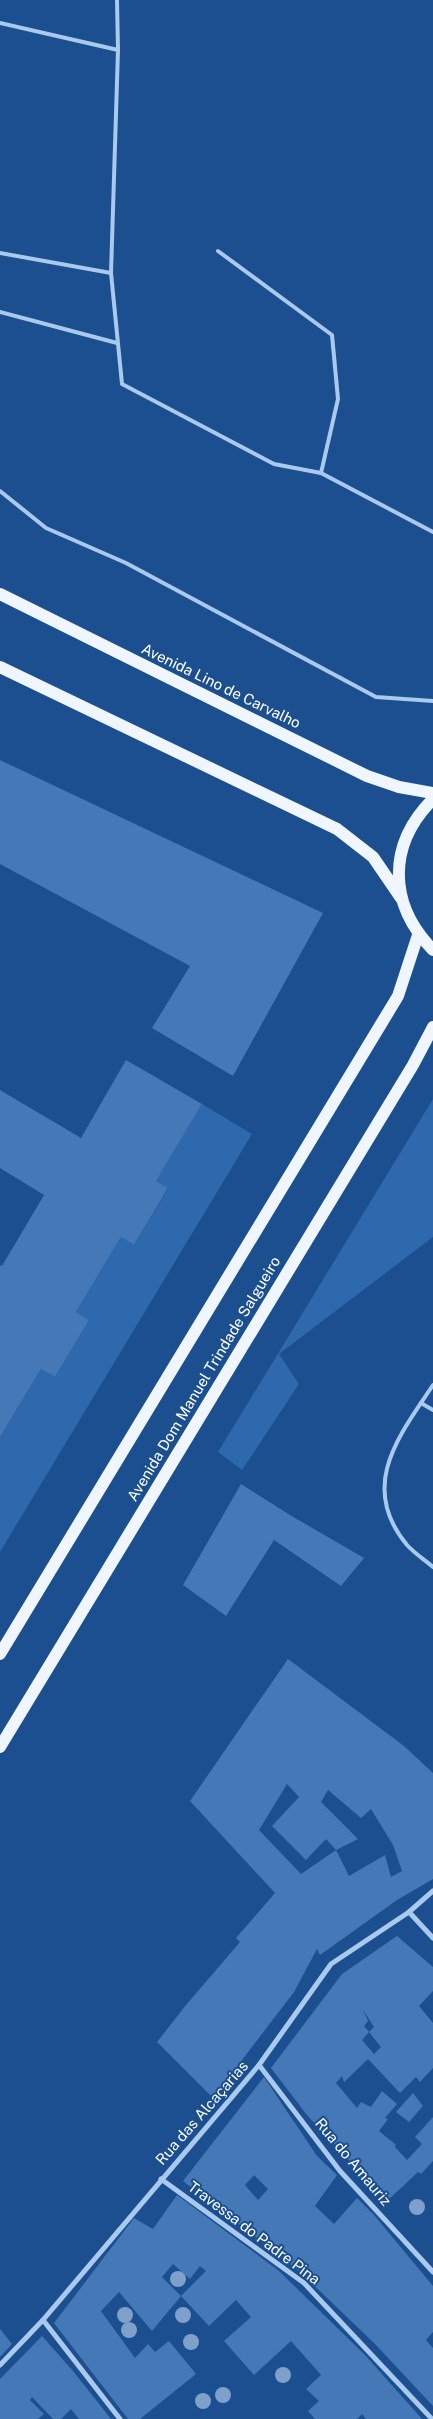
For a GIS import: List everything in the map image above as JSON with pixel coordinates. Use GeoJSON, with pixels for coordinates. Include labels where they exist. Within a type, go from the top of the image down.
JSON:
{"type":"FeatureCollection","features":[{"type":"Feature","properties":{"kind":"main road","name":"Avenida Lino de Carvalho"},"geometry":{"type":"LineString","coordinates":[[0,594],[367,776],[399,788],[433,793]]}},
{"type":"Feature","properties":{"kind":"main road"},"geometry":{"type":"LineString","coordinates":[[0,667],[337,829],[373,857],[401,898],[408,917],[418,935],[433,950]]}},
{"type":"Feature","properties":{"kind":"main road"},"geometry":{"type":"LineString","coordinates":[[401,898],[399,869],[404,840],[418,814],[433,799]]}},
{"type":"Feature","properties":{"kind":"main road"},"geometry":{"type":"LineString","coordinates":[[0,1654],[398,996],[418,935]]}},
{"type":"Feature","properties":{"kind":"main road","name":"Avenida Dom Manuel Trindade Salgueiro"},"geometry":{"type":"LineString","coordinates":[[0,1747],[412,1066],[433,1027]]}},
{"type":"Feature","properties":{"kind":"street","name":"Rua das Alcaçarias"},"geometry":{"type":"LineString","coordinates":[[0,2365],[42,2320],[259,2065],[331,1964],[409,1912],[433,1891]]}},
{"type":"Feature","properties":{"kind":"street"},"geometry":{"type":"LineString","coordinates":[[409,1912],[433,1938]]}},
{"type":"Feature","properties":{"kind":"street","name":"Rua do Amauriz"},"geometry":{"type":"LineString","coordinates":[[259,2065],[340,2171],[433,2272]]}},
{"type":"Feature","properties":{"kind":"street","name":"Travessa do Padre Pina"},"geometry":{"type":"LineString","coordinates":[[161,2179],[304,2283],[432,2419]]}},
{"type":"Feature","properties":{"kind":"street"},"geometry":{"type":"LineString","coordinates":[[42,2320],[120,2419]]}},
{"type":"Feature","properties":{"kind":"lane"},"geometry":{"type":"LineString","coordinates":[[117,0],[118,50],[111,273],[122,384],[274,464],[321,474],[433,532]]}},
{"type":"Feature","properties":{"kind":"lane"},"geometry":{"type":"LineString","coordinates":[[0,23],[118,50]]}},
{"type":"Feature","properties":{"kind":"lane"},"geometry":{"type":"LineString","coordinates":[[218,251],[332,335],[338,399],[321,474]]}},
{"type":"Feature","properties":{"kind":"lane"},"geometry":{"type":"LineString","coordinates":[[0,253],[111,273]]}},
{"type":"Feature","properties":{"kind":"lane"},"geometry":{"type":"LineString","coordinates":[[0,312],[117,342]]}},
{"type":"Feature","properties":{"kind":"lane"},"geometry":{"type":"LineString","coordinates":[[0,491],[46,528],[126,562],[376,697],[433,702]]}},
{"type":"Feature","properties":{"kind":"lane"},"geometry":{"type":"LineString","coordinates":[[433,1385],[396,1442],[387,1464],[384,1484],[386,1508],[394,1525],[407,1545],[433,1567]]}},
{"type":"Feature","properties":{"kind":"lane"},"geometry":{"type":"LineString","coordinates":[[421,1403],[433,1410]]}},
{"type":"Feature","properties":{"kind":"shaded area"},"geometry":{"type":"Polygon","coordinates":[[[433,1099],[433,1237],[279,1354],[299,1384],[242,1470],[218,1452],[433,1099]]]}},
{"type":"Feature","properties":{"kind":"shaded area"},"geometry":{"type":"Polygon","coordinates":[[[202,1104],[252,1134],[0,1552],[0,1437],[41,1369],[55,1377],[89,1320],[76,1312],[121,1237],[134,1245],[168,1189],[156,1181],[202,1104]]]}},
{"type":"Feature","properties":{"kind":"building"},"geometry":{"type":"Polygon","coordinates":[[[0,760],[323,913],[233,1076],[152,1028],[190,966],[0,864],[0,760]]]}},
{"type":"Feature","properties":{"kind":"building"},"geometry":{"type":"Polygon","coordinates":[[[126,1060],[202,1104],[156,1181],[168,1188],[134,1245],[121,1237],[76,1312],[89,1320],[55,1377],[41,1369],[0,1437],[0,1265],[2,1266],[44,1195],[0,1168],[0,1090],[81,1138],[126,1060]]]}},
{"type":"Feature","properties":{"kind":"building"},"geometry":{"type":"Polygon","coordinates":[[[241,1484],[364,1558],[341,1586],[274,1540],[226,1616],[183,1585],[241,1484]]]}},
{"type":"Feature","properties":{"kind":"building"},"geometry":{"type":"Polygon","coordinates":[[[288,1659],[404,1746],[433,1773],[433,1879],[397,1900],[320,1955],[317,1949],[294,1992],[213,2098],[157,2042],[240,1942],[236,1938],[275,1893],[190,1801],[288,1659]],[[287,1784],[259,1830],[301,1874],[336,1850],[326,1839],[306,1860],[272,1826],[299,1797],[287,1784]],[[328,1790],[321,1802],[358,1839],[336,1850],[349,1876],[385,1855],[391,1877],[402,1871],[393,1845],[371,1809],[361,1818],[328,1790]]]}},
{"type":"Feature","properties":{"kind":"building"},"geometry":{"type":"Polygon","coordinates":[[[397,1936],[433,1967],[433,1991],[419,2006],[433,2023],[433,2068],[420,2082],[416,2077],[400,2093],[368,2059],[344,2082],[342,2076],[336,2083],[357,2108],[361,2102],[371,2107],[382,2091],[397,2104],[385,2118],[388,2119],[379,2131],[396,2145],[395,2147],[407,2160],[422,2144],[415,2137],[433,2117],[433,2161],[421,2174],[418,2172],[387,2201],[307,2115],[271,2068],[342,1974],[397,1936]],[[363,2010],[368,2021],[364,2026],[369,2032],[374,2027],[363,2010]],[[369,2032],[362,2040],[374,2054],[381,2047],[369,2032]]]}},
{"type":"Feature","properties":{"kind":"building"},"geometry":{"type":"Polygon","coordinates":[[[264,2077],[317,2156],[337,2175],[315,2206],[334,2224],[357,2198],[374,2215],[433,2286],[433,2332],[426,2340],[433,2348],[433,2406],[375,2344],[299,2271],[183,2181],[264,2077]],[[254,2175],[245,2185],[258,2200],[268,2189],[254,2175]]]}},
{"type":"Feature","properties":{"kind":"building"},"geometry":{"type":"Polygon","coordinates":[[[413,2093],[423,2106],[409,2122],[396,2112],[413,2093]]]}},
{"type":"Feature","properties":{"kind":"building"},"geometry":{"type":"Polygon","coordinates":[[[177,2195],[279,2271],[365,2355],[422,2419],[366,2419],[362,2414],[357,2419],[315,2419],[308,2411],[319,2401],[306,2389],[321,2375],[291,2341],[254,2375],[224,2341],[251,2317],[236,2300],[209,2326],[181,2296],[152,2331],[119,2292],[101,2311],[135,2358],[148,2344],[155,2352],[169,2341],[196,2374],[140,2419],[128,2419],[54,2323],[134,2218],[153,2229],[177,2195]],[[173,2264],[162,2277],[181,2296],[206,2271],[200,2266],[190,2279],[173,2264]]]}},
{"type":"Feature","properties":{"kind":"building"},"geometry":{"type":"Polygon","coordinates":[[[0,2329],[12,2344],[0,2357],[0,2329]]]}},
{"type":"Feature","properties":{"kind":"building"},"geometry":{"type":"Polygon","coordinates":[[[42,2336],[111,2419],[79,2419],[71,2409],[61,2419],[53,2419],[32,2397],[30,2400],[44,2414],[38,2419],[0,2419],[0,2379],[42,2336]]]}}]}
